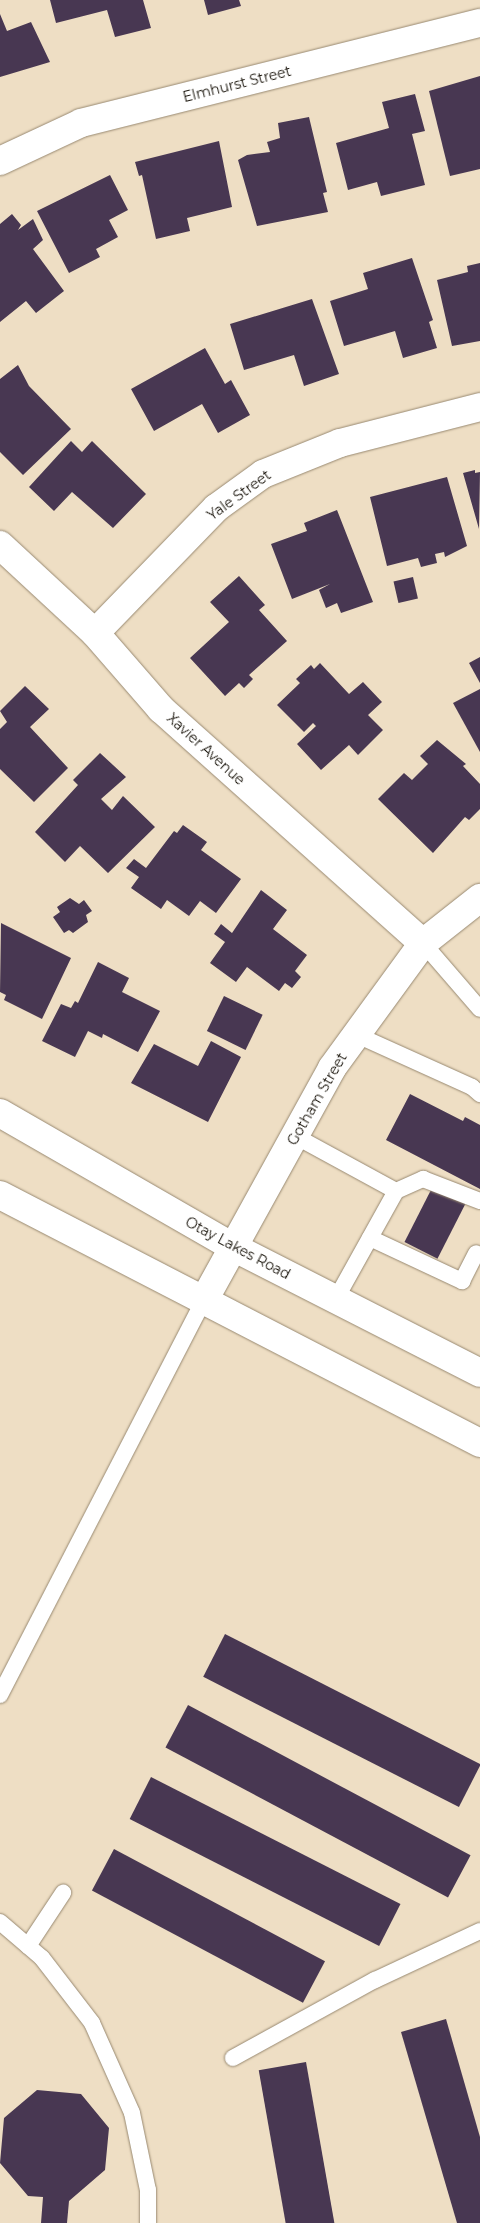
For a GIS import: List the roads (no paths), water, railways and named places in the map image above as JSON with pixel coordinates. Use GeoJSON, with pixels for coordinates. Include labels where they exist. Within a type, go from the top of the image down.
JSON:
{"type":"FeatureCollection","features":[{"type":"Feature","properties":{"kind":"street","name":"Elmhurst Street"},"geometry":{"type":"LineString","coordinates":[[0,161],[81,122],[480,23]]}},
{"type":"Feature","properties":{"kind":"street","name":"Yale Street"},"geometry":{"type":"LineString","coordinates":[[95,633],[216,508],[263,474],[340,443],[480,407]]}},
{"type":"Feature","properties":{"kind":"street","name":"Xavier Avenue"},"geometry":{"type":"LineString","coordinates":[[0,545],[95,633],[161,710],[423,943]]}},
{"type":"Feature","properties":{"kind":"street","name":"Gotham Street"},"geometry":{"type":"LineString","coordinates":[[203,1302],[332,1068],[423,943],[480,898]]}},
{"type":"Feature","properties":{"kind":"street","name":"Otay Lakes Road"},"geometry":{"type":"LineString","coordinates":[[0,1113],[233,1247],[480,1372]]}},
{"type":"Feature","properties":{"kind":"street"},"geometry":{"type":"LineString","coordinates":[[0,1195],[203,1302],[480,1443]]}},
{"type":"Feature","properties":{"kind":"lane"},"geometry":{"type":"LineString","coordinates":[[423,943],[480,1009]]}},
{"type":"Feature","properties":{"kind":"lane"},"geometry":{"type":"LineString","coordinates":[[357,1035],[477,1086]]}},
{"type":"Feature","properties":{"kind":"lane"},"geometry":{"type":"LineString","coordinates":[[295,1136],[396,1191]]}},
{"type":"Feature","properties":{"kind":"lane"},"geometry":{"type":"LineString","coordinates":[[336,1299],[396,1191],[423,1179],[480,1201]]}},
{"type":"Feature","properties":{"kind":"lane"},"geometry":{"type":"LineString","coordinates":[[370,1238],[462,1281],[479,1251]]}},
{"type":"Feature","properties":{"kind":"lane"},"geometry":{"type":"LineString","coordinates":[[0,1695],[203,1302]]}},
{"type":"Feature","properties":{"kind":"lane"},"geometry":{"type":"LineString","coordinates":[[28,1946],[63,1894]]}},
{"type":"Feature","properties":{"kind":"lane"},"geometry":{"type":"LineString","coordinates":[[0,1922],[42,1958],[92,2023],[132,2113],[148,2190],[148,2223]]}},
{"type":"Feature","properties":{"kind":"lane"},"geometry":{"type":"LineString","coordinates":[[233,2058],[366,1984],[480,1931]]}}]}
